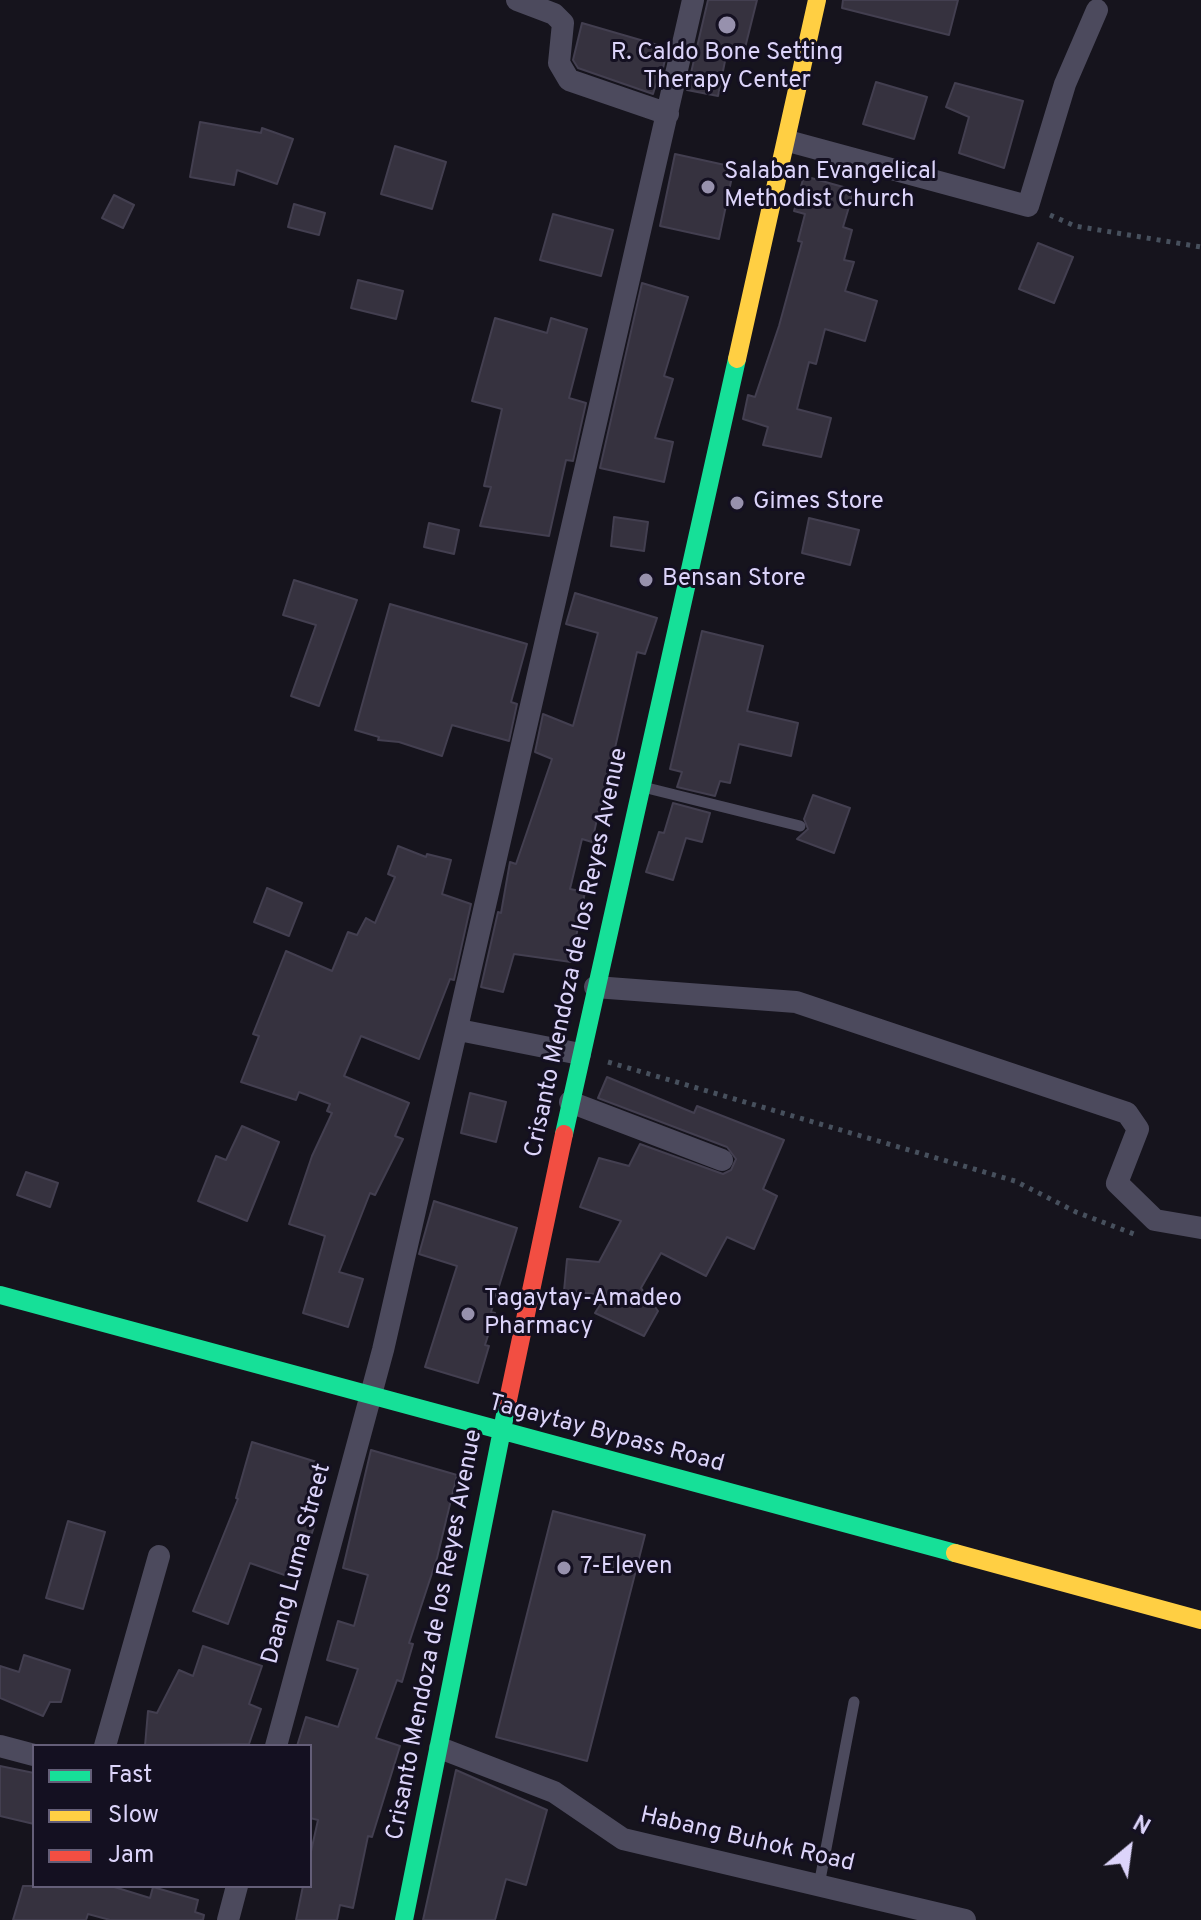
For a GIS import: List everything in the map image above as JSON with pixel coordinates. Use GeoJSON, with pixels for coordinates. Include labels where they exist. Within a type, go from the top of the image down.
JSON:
{"type":"FeatureCollection","features":[{"type":"Feature","properties":{"kind":"main road","name":"Crisanto Mendoza de los Reyes Avenue"},"geometry":{"type":"LineString","coordinates":[[404,1920],[580,1054],[788,141],[817,0]]}},
{"type":"Feature","properties":{"kind":"main road","name":"Tagaytay Bypass Road"},"geometry":{"type":"LineString","coordinates":[[0,1295],[1201,1620]]}},
{"type":"Feature","properties":{"kind":"street"},"geometry":{"type":"LineString","coordinates":[[517,0],[554,14],[563,23],[559,63],[569,80],[668,114]]}},
{"type":"Feature","properties":{"kind":"street","name":"Daang Luma Street"},"geometry":{"type":"LineString","coordinates":[[277,1744],[371,1396],[459,1030],[693,0]]}},
{"type":"Feature","properties":{"kind":"street"},"geometry":{"type":"LineString","coordinates":[[788,141],[1028,206],[1065,84],[1097,10]]}},
{"type":"Feature","properties":{"kind":"street"},"geometry":{"type":"LineString","coordinates":[[595,987],[796,1002],[1127,1113],[1138,1129],[1117,1183],[1155,1220],[1201,1228]]}},
{"type":"Feature","properties":{"kind":"street"},"geometry":{"type":"LineString","coordinates":[[459,1030],[580,1054]]}},
{"type":"Feature","properties":{"kind":"street"},"geometry":{"type":"LineString","coordinates":[[570,1102],[722,1160]]}},
{"type":"Feature","properties":{"kind":"street"},"geometry":{"type":"LineString","coordinates":[[106,1744],[159,1556]]}},
{"type":"Feature","properties":{"kind":"street"},"geometry":{"type":"LineString","coordinates":[[0,1746],[32,1754]]}},
{"type":"Feature","properties":{"kind":"street","name":"Habang Buhok Road"},"geometry":{"type":"LineString","coordinates":[[440,1748],[554,1792],[623,1839],[965,1920]]}},
{"type":"Feature","properties":{"kind":"street"},"geometry":{"type":"LineString","coordinates":[[228,1920],[236,1888]]}},
{"type":"Feature","properties":{"kind":"lane"},"geometry":{"type":"LineString","coordinates":[[639,786],[800,826]]}},
{"type":"Feature","properties":{"kind":"lane"},"geometry":{"type":"LineString","coordinates":[[819,1885],[854,1702]]}},
{"type":"Feature","properties":{"kind":"path"},"geometry":{"type":"LineString","coordinates":[[1028,206],[1075,226],[1201,247]]}},
{"type":"Feature","properties":{"kind":"path"},"geometry":{"type":"LineString","coordinates":[[580,1054],[1015,1181],[1076,1212],[1137,1235]]}},
{"type":"Feature","properties":{"kind":"building","name":"R. Caldo Bone Setting Therapy Center"},"geometry":{"type":"Polygon","coordinates":[[[708,0],[757,0],[742,60],[726,56],[718,96],[687,90],[708,0]]]}},
{"type":"Feature","properties":{"kind":"building"},"geometry":{"type":"Polygon","coordinates":[[[843,0],[958,0],[949,35],[842,8],[843,0]]]}},
{"type":"Feature","properties":{"kind":"building"},"geometry":{"type":"Polygon","coordinates":[[[582,23],[668,48],[659,84],[656,84],[653,94],[578,68],[573,60],[582,23]]]}},
{"type":"Feature","properties":{"kind":"building"},"geometry":{"type":"Polygon","coordinates":[[[876,82],[927,97],[914,139],[863,124],[876,82]]]}},
{"type":"Feature","properties":{"kind":"building"},"geometry":{"type":"Polygon","coordinates":[[[955,83],[1023,101],[1004,168],[959,153],[969,117],[946,107],[955,83]]]}},
{"type":"Feature","properties":{"kind":"building"},"geometry":{"type":"Polygon","coordinates":[[[200,122],[261,133],[262,128],[293,139],[277,184],[237,170],[234,185],[190,177],[200,122]]]}},
{"type":"Feature","properties":{"kind":"building"},"geometry":{"type":"Polygon","coordinates":[[[395,146],[446,162],[432,209],[381,194],[395,146]]]}},
{"type":"Feature","properties":{"kind":"building"},"geometry":{"type":"Polygon","coordinates":[[[675,154],[734,167],[719,239],[660,226],[675,154]]]}},
{"type":"Feature","properties":{"kind":"building"},"geometry":{"type":"Polygon","coordinates":[[[804,176],[854,190],[843,227],[852,230],[844,260],[854,262],[845,291],[877,301],[865,341],[825,329],[816,364],[809,362],[797,409],[831,418],[821,457],[763,445],[768,427],[743,419],[748,395],[755,397],[779,326],[802,242],[798,241],[805,214],[794,211],[804,176]]]}},
{"type":"Feature","properties":{"kind":"building"},"geometry":{"type":"Polygon","coordinates":[[[114,195],[134,205],[123,228],[102,218],[114,195]]]}},
{"type":"Feature","properties":{"kind":"building"},"geometry":{"type":"Polygon","coordinates":[[[294,204],[325,213],[319,235],[288,227],[294,204]]]}},
{"type":"Feature","properties":{"kind":"building"},"geometry":{"type":"Polygon","coordinates":[[[553,214],[613,230],[601,276],[540,260],[553,214]]]}},
{"type":"Feature","properties":{"kind":"building"},"geometry":{"type":"Polygon","coordinates":[[[1038,243],[1073,257],[1054,303],[1019,289],[1038,243]]]}},
{"type":"Feature","properties":{"kind":"building"},"geometry":{"type":"Polygon","coordinates":[[[358,280],[403,291],[396,319],[351,308],[358,280]]]}},
{"type":"Feature","properties":{"kind":"building"},"geometry":{"type":"Polygon","coordinates":[[[642,283],[688,297],[664,376],[673,379],[655,438],[673,442],[664,482],[600,468],[642,283]]]}},
{"type":"Feature","properties":{"kind":"building"},"geometry":{"type":"Polygon","coordinates":[[[495,318],[547,333],[551,318],[587,329],[569,398],[586,403],[573,461],[566,460],[549,536],[480,526],[491,487],[484,486],[502,409],[472,401],[495,318]]]}},
{"type":"Feature","properties":{"kind":"building"},"geometry":{"type":"Polygon","coordinates":[[[614,517],[648,522],[644,551],[611,546],[614,517]]]}},
{"type":"Feature","properties":{"kind":"building"},"geometry":{"type":"Polygon","coordinates":[[[809,518],[859,530],[850,565],[802,553],[809,518]]]}},
{"type":"Feature","properties":{"kind":"building"},"geometry":{"type":"Polygon","coordinates":[[[429,523],[459,530],[454,554],[424,547],[429,523]]]}},
{"type":"Feature","properties":{"kind":"building"},"geometry":{"type":"Polygon","coordinates":[[[294,580],[357,600],[319,706],[291,696],[316,625],[283,615],[294,580]]]}},
{"type":"Feature","properties":{"kind":"building"},"geometry":{"type":"Polygon","coordinates":[[[575,593],[657,618],[645,654],[637,652],[609,774],[616,774],[604,812],[599,810],[592,842],[582,839],[570,889],[585,892],[571,962],[514,954],[503,992],[481,987],[498,912],[501,913],[510,862],[516,864],[552,759],[535,752],[543,714],[573,726],[598,633],[566,624],[575,593]]]}},
{"type":"Feature","properties":{"kind":"building"},"geometry":{"type":"Polygon","coordinates":[[[390,604],[527,644],[511,702],[517,704],[509,741],[452,725],[442,756],[399,742],[378,740],[379,737],[355,730],[390,604]]]}},
{"type":"Feature","properties":{"kind":"building"},"geometry":{"type":"Polygon","coordinates":[[[702,631],[763,646],[747,711],[798,723],[791,756],[739,744],[730,783],[720,781],[715,796],[677,787],[682,772],[670,769],[702,631]]]}},
{"type":"Feature","properties":{"kind":"building"},"geometry":{"type":"Polygon","coordinates":[[[813,795],[850,808],[834,853],[797,839],[808,829],[804,819],[813,795]]]}},
{"type":"Feature","properties":{"kind":"building"},"geometry":{"type":"Polygon","coordinates":[[[673,803],[710,813],[702,842],[686,838],[673,880],[646,872],[659,832],[664,833],[673,803]]]}},
{"type":"Feature","properties":{"kind":"building"},"geometry":{"type":"Polygon","coordinates":[[[398,846],[426,857],[427,854],[451,860],[442,894],[471,904],[454,980],[450,979],[419,1059],[361,1036],[344,1076],[409,1103],[395,1136],[403,1139],[375,1195],[370,1193],[339,1272],[363,1279],[348,1327],[303,1313],[325,1236],[289,1224],[312,1156],[332,1113],[327,1111],[330,1104],[299,1092],[296,1100],[241,1082],[259,1036],[253,1034],[286,951],[332,971],[348,932],[357,935],[366,918],[375,923],[395,877],[388,874],[398,846]]]}},
{"type":"Feature","properties":{"kind":"building"},"geometry":{"type":"Polygon","coordinates":[[[267,888],[302,903],[289,936],[254,922],[267,888]]]}},
{"type":"Feature","properties":{"kind":"building"},"geometry":{"type":"Polygon","coordinates":[[[607,1077],[694,1113],[697,1106],[784,1140],[763,1189],[777,1196],[754,1249],[727,1237],[706,1276],[661,1253],[641,1288],[658,1311],[644,1336],[595,1313],[606,1295],[564,1291],[567,1259],[599,1262],[621,1221],[580,1207],[599,1158],[629,1166],[640,1144],[723,1174],[731,1170],[736,1159],[727,1147],[598,1098],[607,1077]]]}},
{"type":"Feature","properties":{"kind":"building"},"geometry":{"type":"Polygon","coordinates":[[[470,1093],[506,1102],[496,1142],[461,1133],[470,1093]]]}},
{"type":"Feature","properties":{"kind":"building"},"geometry":{"type":"Polygon","coordinates":[[[242,1126],[279,1142],[247,1221],[198,1201],[216,1156],[226,1160],[242,1126]]]}},
{"type":"Feature","properties":{"kind":"building"},"geometry":{"type":"Polygon","coordinates":[[[26,1172],[58,1183],[50,1207],[17,1195],[26,1172]]]}},
{"type":"Feature","properties":{"kind":"building"},"geometry":{"type":"Polygon","coordinates":[[[434,1201],[517,1228],[491,1312],[495,1313],[485,1345],[489,1346],[478,1383],[425,1367],[457,1266],[419,1254],[434,1201]]]}},
{"type":"Feature","properties":{"kind":"building"},"geometry":{"type":"Polygon","coordinates":[[[252,1442],[320,1463],[303,1520],[315,1524],[296,1579],[250,1563],[228,1624],[193,1611],[238,1499],[252,1442]]]}},
{"type":"Feature","properties":{"kind":"building"},"geometry":{"type":"Polygon","coordinates":[[[371,1450],[457,1475],[437,1558],[409,1643],[413,1644],[402,1682],[397,1680],[376,1738],[400,1746],[372,1837],[368,1836],[353,1908],[340,1905],[337,1920],[296,1920],[303,1888],[312,1888],[312,1847],[318,1820],[312,1818],[312,1744],[298,1744],[306,1717],[338,1727],[358,1669],[327,1660],[338,1621],[354,1626],[368,1575],[343,1568],[371,1450]]]}},
{"type":"Feature","properties":{"kind":"building"},"geometry":{"type":"Polygon","coordinates":[[[553,1511],[645,1535],[587,1761],[496,1737],[553,1511]]]}},
{"type":"Feature","properties":{"kind":"building"},"geometry":{"type":"Polygon","coordinates":[[[68,1521],[105,1532],[83,1609],[46,1598],[68,1521]]]}},
{"type":"Feature","properties":{"kind":"building"},"geometry":{"type":"Polygon","coordinates":[[[203,1646],[262,1666],[249,1704],[261,1709],[249,1744],[145,1744],[148,1711],[157,1713],[179,1670],[193,1676],[203,1646]]]}},
{"type":"Feature","properties":{"kind":"building"},"geometry":{"type":"Polygon","coordinates":[[[24,1655],[70,1670],[61,1702],[50,1702],[43,1716],[0,1698],[0,1666],[19,1672],[24,1655]]]}},
{"type":"Feature","properties":{"kind":"building"},"geometry":{"type":"Polygon","coordinates":[[[0,1766],[32,1773],[32,1824],[0,1816],[0,1766]]]}},
{"type":"Feature","properties":{"kind":"building"},"geometry":{"type":"Polygon","coordinates":[[[456,1770],[547,1810],[526,1885],[506,1879],[495,1920],[423,1920],[456,1770]]]}},
{"type":"Feature","properties":{"kind":"building"},"geometry":{"type":"Polygon","coordinates":[[[23,1886],[118,1888],[150,1898],[153,1888],[156,1888],[198,1900],[195,1912],[204,1915],[203,1920],[110,1920],[88,1914],[86,1920],[13,1920],[23,1886]]]}},
{"type":"Feature","properties":{"kind":"traffic: fast"},"geometry":{"type":"LineString","coordinates":[[564,1134],[737,359]]}},
{"type":"Feature","properties":{"kind":"traffic: fast"},"geometry":{"type":"LineString","coordinates":[[0,1295],[955,1553]]}},
{"type":"Feature","properties":{"kind":"traffic: fast"},"geometry":{"type":"LineString","coordinates":[[404,1920],[508,1400]]}},
{"type":"Feature","properties":{"kind":"traffic: slow"},"geometry":{"type":"LineString","coordinates":[[737,359],[817,0]]}},
{"type":"Feature","properties":{"kind":"traffic: slow"},"geometry":{"type":"LineString","coordinates":[[955,1553],[1201,1620]]}},
{"type":"Feature","properties":{"kind":"traffic: jam"},"geometry":{"type":"LineString","coordinates":[[508,1400],[564,1134]]}},
{"type":"Feature","properties":{"kind":"place","name":"R. Caldo Bone Setting Therapy Center"},"geometry":{"type":"Point","coordinates":[727,25]}},
{"type":"Feature","properties":{"kind":"place","name":"Salaban Evangelical Methodist Church"},"geometry":{"type":"Point","coordinates":[708,187]}},
{"type":"Feature","properties":{"kind":"place","name":"Gimes Store"},"geometry":{"type":"Point","coordinates":[737,503]}},
{"type":"Feature","properties":{"kind":"place","name":"Bensan Store"},"geometry":{"type":"Point","coordinates":[646,580]}},
{"type":"Feature","properties":{"kind":"place","name":"Tagaytay-Amadeo Pharmacy"},"geometry":{"type":"Point","coordinates":[468,1314]}},
{"type":"Feature","properties":{"kind":"place","name":"7-Eleven"},"geometry":{"type":"Point","coordinates":[564,1568]}}]}
